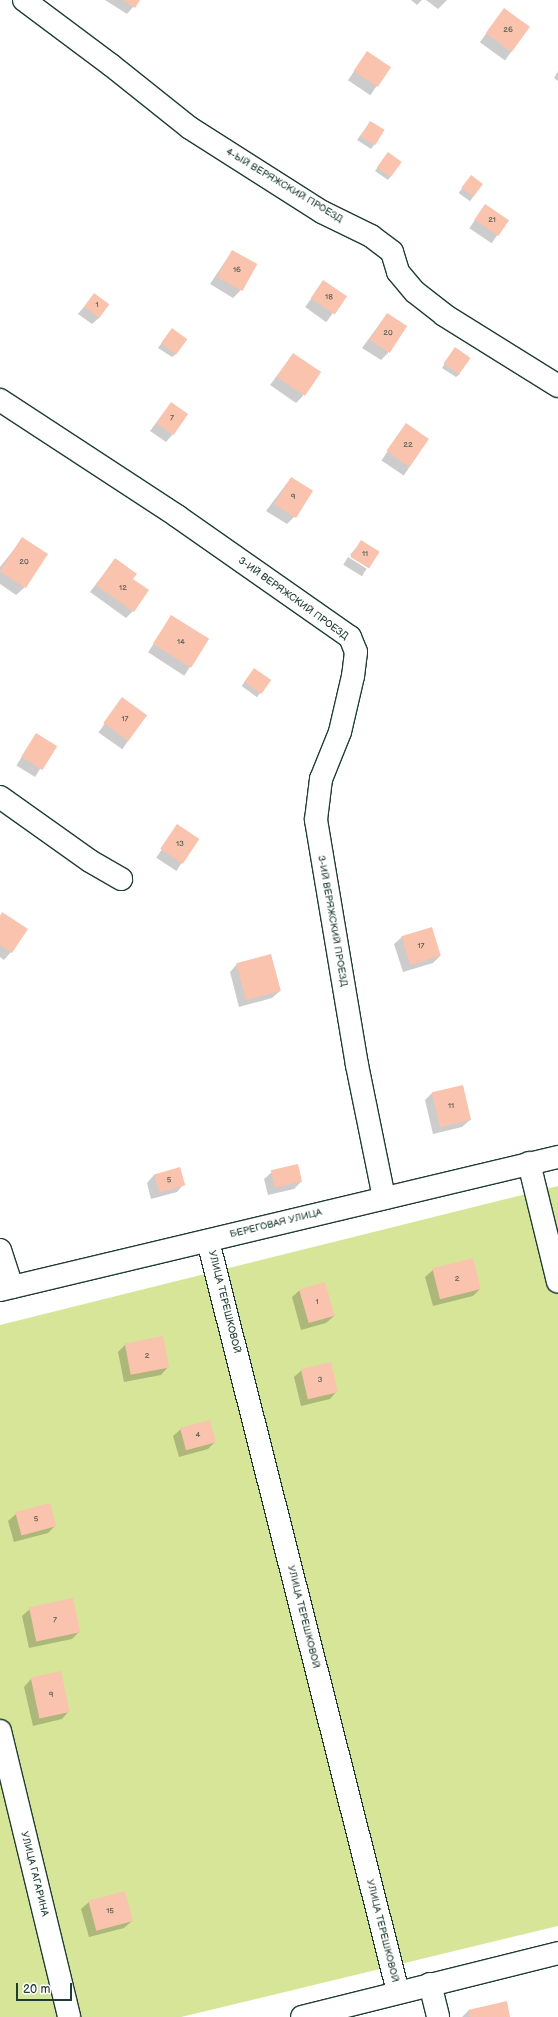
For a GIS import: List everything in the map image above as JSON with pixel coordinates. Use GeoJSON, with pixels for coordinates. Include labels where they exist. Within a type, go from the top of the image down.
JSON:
{"type":"FeatureCollection","features":[{"type":"Feature","properties":{"kind":"street","name":"4-ЫЙ ВЕРЯЖСКИЙ ПРОЕЗД"},"geometry":{"type":"LineString","coordinates":[[24,0],[111,65],[190,128],[322,212],[371,236],[392,252],[398,272],[415,292],[444,315],[558,386]]}},
{"type":"Feature","properties":{"kind":"street","name":"3-ИЙ ВЕРЯЖСКИЙ ПРОЕЗД"},"geometry":{"type":"LineString","coordinates":[[0,400],[177,516],[350,636],[356,652],[353,676],[340,732],[321,779],[316,820],[357,1065],[384,1198]]}},
{"type":"Feature","properties":{"kind":"street"},"geometry":{"type":"LineString","coordinates":[[0,797],[84,857],[121,879]]}},
{"type":"Feature","properties":{"kind":"street"},"geometry":{"type":"LineString","coordinates":[[558,1157],[529,1163],[558,1282]]}},
{"type":"Feature","properties":{"kind":"street","name":"БЕРЕГОВАЯ УЛИЦА"},"geometry":{"type":"LineString","coordinates":[[6,1288],[208,1241],[529,1163]]}},
{"type":"Feature","properties":{"kind":"street","name":"УЛИЦА ТЕРЕШКОВОЙ"},"geometry":{"type":"LineString","coordinates":[[208,1241],[398,1992]]}},
{"type":"Feature","properties":{"kind":"street"},"geometry":{"type":"LineString","coordinates":[[0,1250],[6,1288]]}},
{"type":"Feature","properties":{"kind":"street","name":"УЛИЦА ГАГАРИНА"},"geometry":{"type":"LineString","coordinates":[[0,1731],[69,2017]]}},
{"type":"Feature","properties":{"kind":"street"},"geometry":{"type":"LineString","coordinates":[[302,2017],[558,1953]]}},
{"type":"Feature","properties":{"kind":"street"},"geometry":{"type":"LineString","coordinates":[[430,1984],[438,2017]]}},
{"type":"Feature","properties":{"kind":"green space"},"geometry":{"type":"Polygon","coordinates":[[[558,1186],[558,1926],[181,2017],[0,2017],[0,1325],[558,1186]]]}},
{"type":"Feature","properties":{"kind":"building"},"geometry":{"type":"Polygon","coordinates":[[[123,0],[140,0],[135,8],[123,0]]]}},
{"type":"Feature","properties":{"kind":"building"},"geometry":{"type":"Polygon","coordinates":[[[504,8],[530,27],[512,52],[486,33],[504,8]]]}},
{"type":"Feature","properties":{"kind":"building"},"geometry":{"type":"Polygon","coordinates":[[[367,51],[391,67],[378,87],[354,71],[367,51]]]}},
{"type":"Feature","properties":{"kind":"building"},"geometry":{"type":"Polygon","coordinates":[[[370,121],[385,130],[375,145],[361,136],[370,121]]]}},
{"type":"Feature","properties":{"kind":"building"},"geometry":{"type":"Polygon","coordinates":[[[388,152],[402,162],[391,177],[377,167],[388,152]]]}},
{"type":"Feature","properties":{"kind":"building"},"geometry":{"type":"Polygon","coordinates":[[[471,175],[483,184],[473,197],[461,188],[471,175]]]}},
{"type":"Feature","properties":{"kind":"building"},"geometry":{"type":"Polygon","coordinates":[[[485,204],[509,220],[498,236],[474,220],[485,204]]]}},
{"type":"Feature","properties":{"kind":"building"},"geometry":{"type":"Polygon","coordinates":[[[232,250],[257,264],[242,291],[217,277],[232,250]]]}},
{"type":"Feature","properties":{"kind":"building"},"geometry":{"type":"Polygon","coordinates":[[[323,280],[347,296],[335,314],[311,298],[323,280]]]}},
{"type":"Feature","properties":{"kind":"building"},"geometry":{"type":"Polygon","coordinates":[[[94,293],[109,304],[99,318],[84,307],[94,293]]]}},
{"type":"Feature","properties":{"kind":"building"},"geometry":{"type":"Polygon","coordinates":[[[387,313],[407,326],[390,353],[370,340],[387,313]]]}},
{"type":"Feature","properties":{"kind":"building"},"geometry":{"type":"Polygon","coordinates":[[[172,328],[187,339],[176,355],[161,343],[172,328]]]}},
{"type":"Feature","properties":{"kind":"building"},"geometry":{"type":"Polygon","coordinates":[[[455,347],[471,358],[459,374],[444,363],[455,347]]]}},
{"type":"Feature","properties":{"kind":"building"},"geometry":{"type":"Polygon","coordinates":[[[293,353],[321,372],[305,396],[277,377],[293,353]]]}},
{"type":"Feature","properties":{"kind":"building"},"geometry":{"type":"Polygon","coordinates":[[[171,402],[188,414],[173,435],[156,423],[171,402]]]}},
{"type":"Feature","properties":{"kind":"building"},"geometry":{"type":"Polygon","coordinates":[[[406,423],[429,439],[409,467],[386,451],[406,423]]]}},
{"type":"Feature","properties":{"kind":"building"},"geometry":{"type":"Polygon","coordinates":[[[291,477],[313,491],[296,518],[274,504],[291,477]]]}},
{"type":"Feature","properties":{"kind":"building"},"geometry":{"type":"Polygon","coordinates":[[[22,537],[48,554],[26,588],[0,572],[22,537]]]}},
{"type":"Feature","properties":{"kind":"building"},"geometry":{"type":"Polygon","coordinates":[[[361,540],[380,552],[369,569],[350,557],[361,540]]]}},
{"type":"Feature","properties":{"kind":"building"},"geometry":{"type":"Polygon","coordinates":[[[115,558],[137,574],[133,579],[149,590],[134,612],[96,585],[115,558]]]}},
{"type":"Feature","properties":{"kind":"building"},"geometry":{"type":"Polygon","coordinates":[[[171,615],[209,639],[191,668],[153,644],[171,615]]]}},
{"type":"Feature","properties":{"kind":"building"},"geometry":{"type":"Polygon","coordinates":[[[254,668],[271,680],[261,694],[244,682],[254,668]]]}},
{"type":"Feature","properties":{"kind":"building"},"geometry":{"type":"Polygon","coordinates":[[[122,697],[147,715],[128,741],[103,723],[122,697]]]}},
{"type":"Feature","properties":{"kind":"building"},"geometry":{"type":"Polygon","coordinates":[[[36,733],[57,746],[42,770],[21,757],[36,733]]]}},
{"type":"Feature","properties":{"kind":"building"},"geometry":{"type":"Polygon","coordinates":[[[177,824],[199,839],[183,864],[160,849],[177,824]]]}},
{"type":"Feature","properties":{"kind":"building"},"geometry":{"type":"Polygon","coordinates":[[[2,912],[28,929],[12,953],[0,945],[0,916],[2,912]]]}},
{"type":"Feature","properties":{"kind":"building"},"geometry":{"type":"Polygon","coordinates":[[[432,927],[441,956],[410,965],[401,936],[432,927]]]}},
{"type":"Feature","properties":{"kind":"building"},"geometry":{"type":"Polygon","coordinates":[[[271,954],[281,991],[246,1000],[236,963],[271,954]]]}},
{"type":"Feature","properties":{"kind":"building"},"geometry":{"type":"Polygon","coordinates":[[[463,1085],[471,1120],[440,1127],[432,1092],[463,1085]]]}},
{"type":"Feature","properties":{"kind":"building"},"geometry":{"type":"Polygon","coordinates":[[[298,1164],[302,1182],[275,1188],[271,1170],[298,1164]]]}},
{"type":"Feature","properties":{"kind":"building"},"geometry":{"type":"Polygon","coordinates":[[[180,1167],[185,1185],[159,1193],[154,1174],[180,1167]]]}},
{"type":"Feature","properties":{"kind":"building"},"geometry":{"type":"Polygon","coordinates":[[[473,1258],[481,1289],[440,1299],[432,1268],[473,1258]]]}},
{"type":"Feature","properties":{"kind":"building"},"geometry":{"type":"Polygon","coordinates":[[[325,1282],[335,1316],[309,1323],[299,1289],[325,1282]]]}},
{"type":"Feature","properties":{"kind":"building"},"geometry":{"type":"Polygon","coordinates":[[[163,1336],[169,1367],[131,1375],[125,1343],[163,1336]]]}},
{"type":"Feature","properties":{"kind":"building"},"geometry":{"type":"Polygon","coordinates":[[[331,1362],[338,1392],[308,1399],[301,1369],[331,1362]]]}},
{"type":"Feature","properties":{"kind":"building"},"geometry":{"type":"Polygon","coordinates":[[[210,1420],[216,1442],[186,1450],[180,1428],[210,1420]]]}},
{"type":"Feature","properties":{"kind":"building"},"geometry":{"type":"Polygon","coordinates":[[[50,1503],[56,1526],[21,1535],[15,1512],[50,1503]]]}},
{"type":"Feature","properties":{"kind":"building"},"geometry":{"type":"Polygon","coordinates":[[[73,1598],[80,1632],[36,1642],[29,1607],[73,1598]]]}},
{"type":"Feature","properties":{"kind":"building"},"geometry":{"type":"Polygon","coordinates":[[[61,1671],[70,1712],[39,1719],[31,1677],[61,1671]]]}},
{"type":"Feature","properties":{"kind":"building"},"geometry":{"type":"Polygon","coordinates":[[[125,1891],[133,1921],[96,1931],[88,1901],[125,1891]]]}},
{"type":"Feature","properties":{"kind":"building"},"geometry":{"type":"Polygon","coordinates":[[[507,2001],[510,2017],[470,2017],[468,2010],[507,2001]]]}}]}
